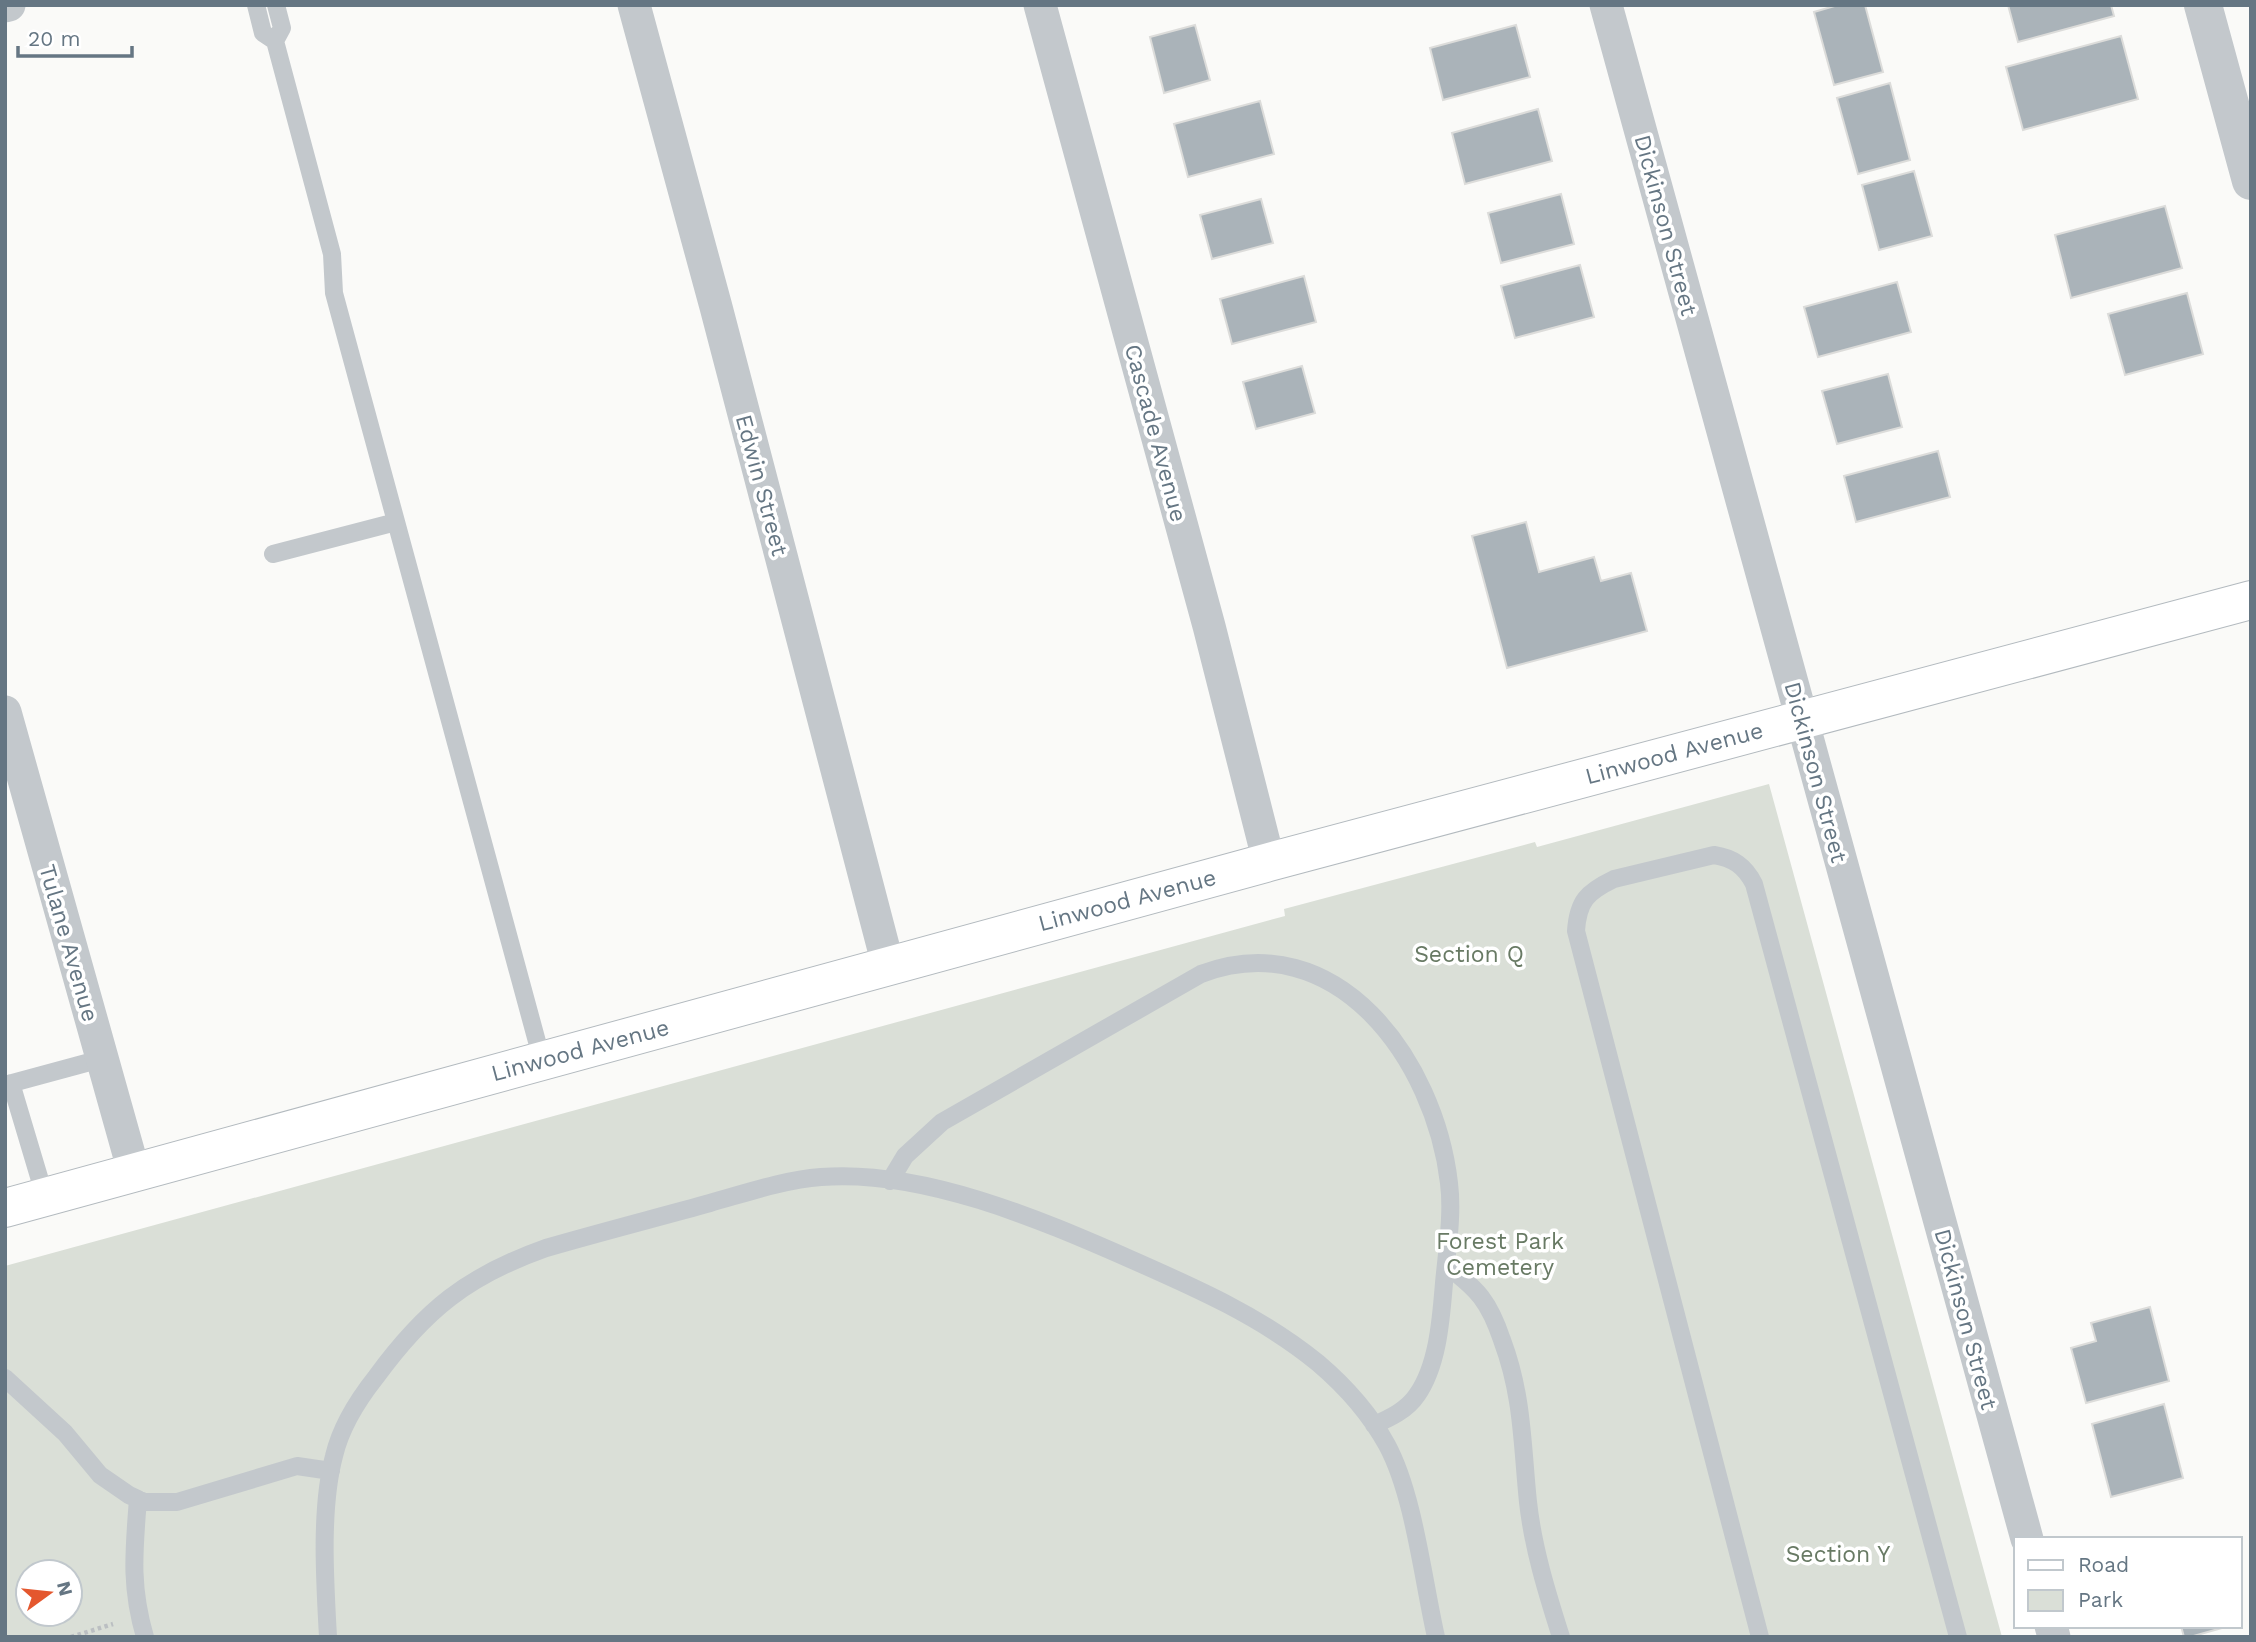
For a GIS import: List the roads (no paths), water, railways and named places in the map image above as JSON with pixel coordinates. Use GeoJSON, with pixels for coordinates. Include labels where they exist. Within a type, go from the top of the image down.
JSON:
{"type":"FeatureCollection","features":[{"type":"Feature","properties":{"kind":"main road","name":"Linwood Avenue"},"geometry":{"type":"LineString","coordinates":[[5,1208],[888,965],[2251,600]]}},
{"type":"Feature","properties":{"kind":"street","name":"Edwin Street"},"geometry":{"type":"LineString","coordinates":[[634,5],[888,965]]}},
{"type":"Feature","properties":{"kind":"street","name":"Cascade Avenue"},"geometry":{"type":"LineString","coordinates":[[1040,5],[1209,626],[1269,862]]}},
{"type":"Feature","properties":{"kind":"street","name":"Dickinson Street"},"geometry":{"type":"LineString","coordinates":[[1606,5],[2026,1537]]}},
{"type":"Feature","properties":{"kind":"street"},"geometry":{"type":"LineString","coordinates":[[2203,5],[2251,181]]}},
{"type":"Feature","properties":{"kind":"street","name":"Tulane Avenue"},"geometry":{"type":"LineString","coordinates":[[5,712],[134,1172]]}},
{"type":"Feature","properties":{"kind":"lane"},"geometry":{"type":"LineString","coordinates":[[256,5],[263,33],[275,41],[332,254],[334,293],[542,1060]]}},
{"type":"Feature","properties":{"kind":"lane"},"geometry":{"type":"LineString","coordinates":[[275,41],[282,28],[276,5]]}},
{"type":"Feature","properties":{"kind":"lane"},"geometry":{"type":"LineString","coordinates":[[273,554],[396,522]]}},
{"type":"Feature","properties":{"kind":"lane"},"geometry":{"type":"LineString","coordinates":[[1760,1637],[1576,931],[1581,904],[1588,894],[1601,886],[1615,879],[1714,855],[1737,862],[1748,872],[1754,884],[1958,1637]]}},
{"type":"Feature","properties":{"kind":"lane"},"geometry":{"type":"LineString","coordinates":[[891,1181],[905,1156],[942,1122],[1183,983],[1216,968],[1269,962],[1289,965],[1325,978],[1365,1006],[1392,1039],[1419,1086],[1438,1133],[1449,1183],[1451,1205],[1438,1330],[1422,1387],[1416,1398],[1396,1415],[1374,1425]]}},
{"type":"Feature","properties":{"kind":"lane"},"geometry":{"type":"LineString","coordinates":[[46,1197],[8,1084],[101,1059]]}},
{"type":"Feature","properties":{"kind":"lane"},"geometry":{"type":"LineString","coordinates":[[328,1637],[326,1517],[333,1458],[347,1421],[359,1399],[389,1357],[429,1313],[460,1289],[496,1268],[528,1254],[783,1184],[819,1177],[891,1181],[977,1200],[1033,1219],[1209,1294],[1268,1329],[1317,1363],[1348,1392],[1387,1445],[1399,1475],[1436,1637]]}},
{"type":"Feature","properties":{"kind":"lane"},"geometry":{"type":"LineString","coordinates":[[1446,1265],[1468,1282],[1483,1299],[1495,1321],[1510,1362],[1517,1385],[1523,1426],[1528,1502],[1534,1538],[1561,1637]]}},
{"type":"Feature","properties":{"kind":"lane"},"geometry":{"type":"LineString","coordinates":[[5,1378],[65,1433],[100,1475],[138,1499],[158,1503],[177,1502],[297,1466],[331,1471]]}},
{"type":"Feature","properties":{"kind":"lane"},"geometry":{"type":"LineString","coordinates":[[138,1499],[132,1567],[139,1617],[145,1637]]}},
{"type":"Feature","properties":{"kind":"park label","name":"Section Q"},"geometry":{"type":"Point","coordinates":[1469,954]}},
{"type":"Feature","properties":{"kind":"park label","name":"Forest Park Cemetery"},"geometry":{"type":"Point","coordinates":[1500,1254]}},
{"type":"Feature","properties":{"kind":"park label","name":"Section Y"},"geometry":{"type":"Point","coordinates":[1838,1554]}}]}
